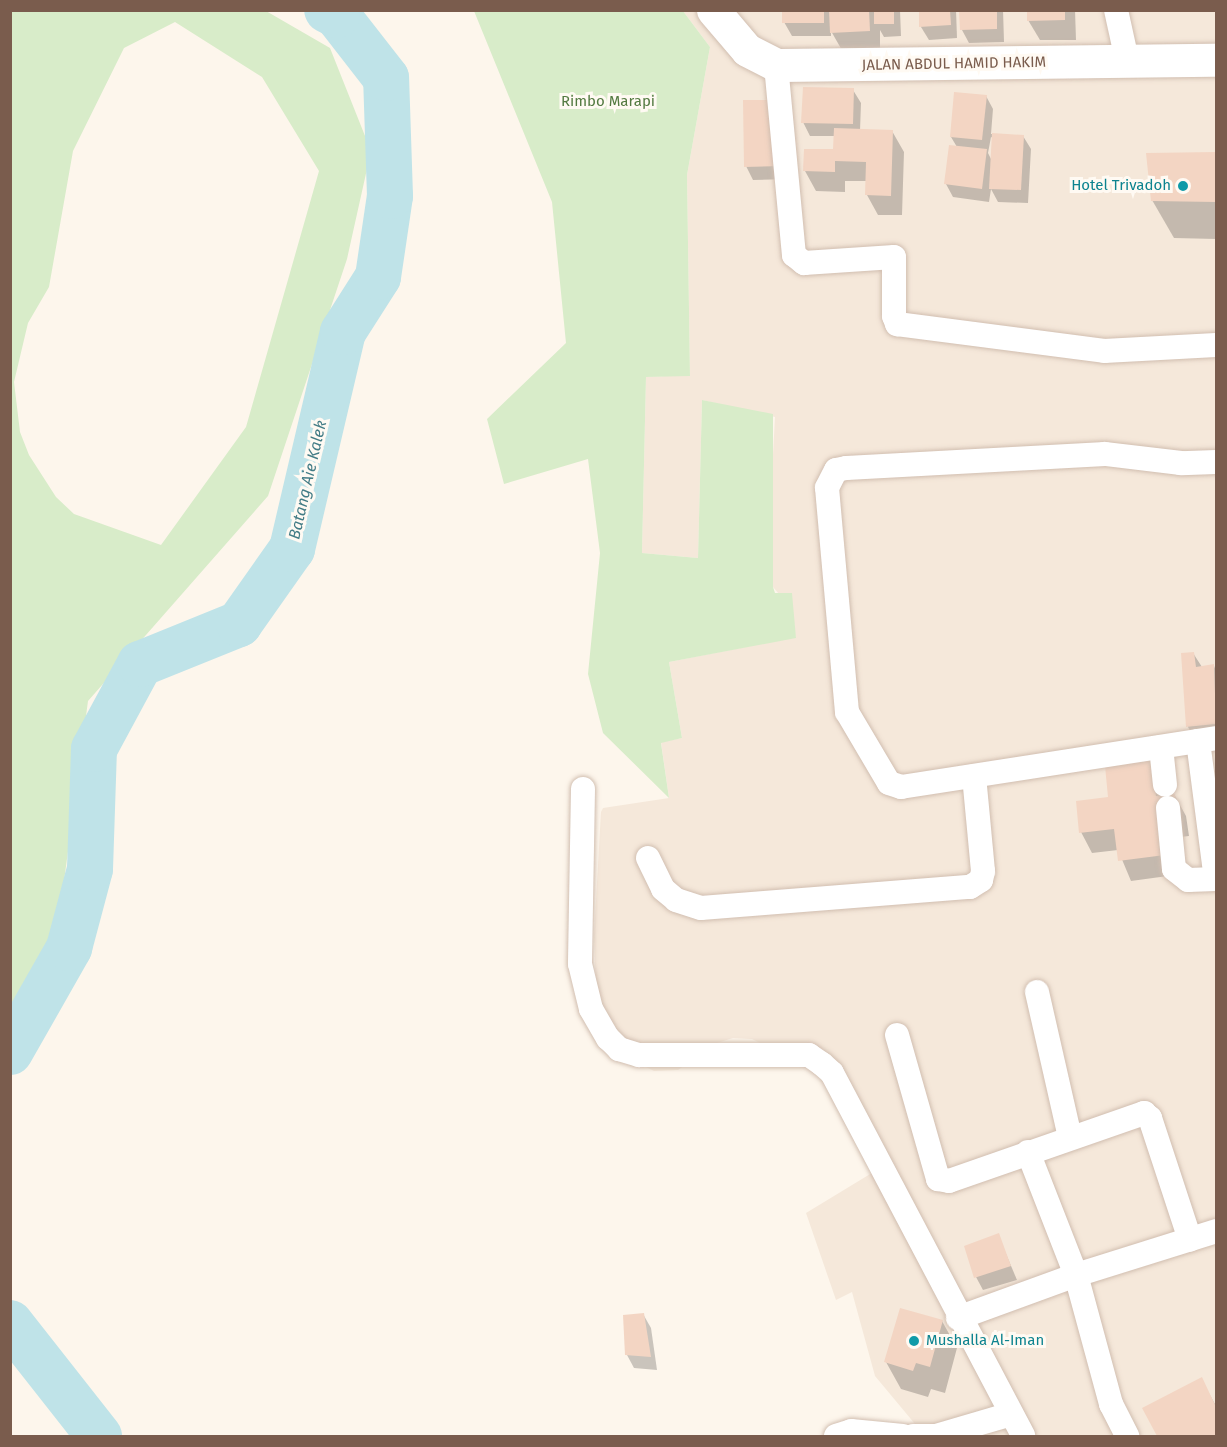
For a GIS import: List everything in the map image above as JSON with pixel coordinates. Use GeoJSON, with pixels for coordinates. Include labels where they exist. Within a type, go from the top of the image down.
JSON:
{"type":"FeatureCollection","features":[{"type":"Feature","properties":{"kind":"main road","name":"JALAN ABDUL HAMID HAKIM"},"geometry":{"type":"LineString","coordinates":[[713,10],[747,50],[776,65],[809,68],[1216,60]]}},
{"type":"Feature","properties":{"kind":"street"},"geometry":{"type":"LineString","coordinates":[[1116,10],[1127,60]]}},
{"type":"Feature","properties":{"kind":"street"},"geometry":{"type":"LineString","coordinates":[[776,65],[794,255],[804,263],[894,257],[894,316],[897,324],[1104,351],[1216,345]]}},
{"type":"Feature","properties":{"kind":"street"},"geometry":{"type":"LineString","coordinates":[[1161,747],[1174,869],[1188,879],[1216,879],[1207,740],[1161,747],[974,776],[901,787],[890,783],[847,712],[826,488],[836,470],[1105,454],[1180,463],[1216,462]]}},
{"type":"Feature","properties":{"kind":"street"},"geometry":{"type":"LineString","coordinates":[[648,858],[663,889],[676,900],[701,908],[970,887],[981,879],[983,871],[974,776]]}},
{"type":"Feature","properties":{"kind":"street"},"geometry":{"type":"LineString","coordinates":[[583,789],[580,964],[591,1009],[608,1038],[619,1049],[639,1055],[809,1055],[832,1073],[958,1318],[1023,1437]]}},
{"type":"Feature","properties":{"kind":"street"},"geometry":{"type":"LineString","coordinates":[[1037,992],[1070,1137]]}},
{"type":"Feature","properties":{"kind":"street"},"geometry":{"type":"LineString","coordinates":[[897,1035],[938,1179],[949,1181],[1135,1114],[1150,1118],[1190,1240]]}},
{"type":"Feature","properties":{"kind":"street"},"geometry":{"type":"LineString","coordinates":[[1028,1152],[1076,1275],[1111,1404],[1127,1437]]}},
{"type":"Feature","properties":{"kind":"street"},"geometry":{"type":"LineString","coordinates":[[958,1318],[1076,1275],[1216,1231]]}},
{"type":"Feature","properties":{"kind":"street"},"geometry":{"type":"LineString","coordinates":[[913,1437],[936,1436],[1011,1414]]}},
{"type":"Feature","properties":{"kind":"street"},"geometry":{"type":"LineString","coordinates":[[836,1437],[851,1431],[903,1437]]}},
{"type":"Feature","properties":{"kind":"shaded area"},"geometry":{"type":"Polygon","coordinates":[[[683,11],[1216,11],[1216,1436],[925,1436],[875,1376],[852,1292],[836,1300],[806,1213],[885,1165],[847,1087],[752,1039],[733,1038],[717,1043],[678,1070],[654,1071],[640,1064],[597,1014],[594,936],[601,812],[603,808],[669,798],[661,742],[682,738],[669,662],[796,637],[779,594],[773,587],[770,511],[775,417],[702,400],[698,558],[642,553],[646,377],[690,375],[687,175],[710,47],[683,11]]]}},
{"type":"Feature","properties":{"kind":"green space"},"geometry":{"type":"Polygon","coordinates":[[[11,10],[266,11],[330,48],[371,151],[347,259],[268,496],[88,701],[51,979],[11,1050],[11,10]],[[175,22],[124,48],[73,151],[49,287],[28,323],[14,382],[20,432],[29,455],[56,497],[74,514],[161,545],[246,427],[319,171],[262,77],[175,22]]]}},
{"type":"Feature","properties":{"kind":"green space","name":"Rimbo Marapi"},"geometry":{"type":"Polygon","coordinates":[[[474,11],[683,11],[710,47],[687,175],[690,376],[646,377],[642,553],[698,558],[702,400],[773,414],[773,587],[775,593],[792,593],[796,638],[669,662],[682,738],[661,743],[669,798],[603,733],[588,674],[600,553],[588,459],[504,484],[487,419],[566,343],[552,202],[474,11]]]}},
{"type":"Feature","properties":{"kind":"building"},"geometry":{"type":"Polygon","coordinates":[[[782,10],[824,10],[824,23],[782,23],[782,10]]]}},
{"type":"Feature","properties":{"kind":"building"},"geometry":{"type":"Polygon","coordinates":[[[829,10],[869,10],[870,31],[830,33],[829,10]]]}},
{"type":"Feature","properties":{"kind":"building"},"geometry":{"type":"Polygon","coordinates":[[[874,10],[894,10],[894,24],[874,24],[874,10]]]}},
{"type":"Feature","properties":{"kind":"building"},"geometry":{"type":"Polygon","coordinates":[[[919,10],[950,10],[951,25],[919,27],[919,10]]]}},
{"type":"Feature","properties":{"kind":"building"},"geometry":{"type":"Polygon","coordinates":[[[959,10],[997,10],[997,29],[960,30],[959,10]]]}},
{"type":"Feature","properties":{"kind":"building"},"geometry":{"type":"Polygon","coordinates":[[[1027,10],[1065,10],[1065,20],[1027,21],[1027,10]]]}},
{"type":"Feature","properties":{"kind":"building"},"geometry":{"type":"Polygon","coordinates":[[[803,87],[854,88],[853,124],[801,123],[803,87]]]}},
{"type":"Feature","properties":{"kind":"building"},"geometry":{"type":"Polygon","coordinates":[[[954,92],[987,95],[982,140],[950,137],[954,92]]]}},
{"type":"Feature","properties":{"kind":"building"},"geometry":{"type":"Polygon","coordinates":[[[743,100],[781,100],[782,166],[744,167],[743,100]]]}},
{"type":"Feature","properties":{"kind":"building"},"geometry":{"type":"Polygon","coordinates":[[[834,128],[893,130],[891,196],[865,195],[866,162],[835,161],[835,172],[803,171],[804,149],[833,149],[834,128]]]}},
{"type":"Feature","properties":{"kind":"building"},"geometry":{"type":"Polygon","coordinates":[[[992,133],[1024,135],[1021,190],[989,189],[992,133]]]}},
{"type":"Feature","properties":{"kind":"building"},"geometry":{"type":"Polygon","coordinates":[[[949,145],[987,149],[982,189],[944,184],[949,145]]]}},
{"type":"Feature","properties":{"kind":"building","name":"Hotel Trivadoh"},"geometry":{"type":"Polygon","coordinates":[[[1216,152],[1216,202],[1151,201],[1146,153],[1216,152]]]}},
{"type":"Feature","properties":{"kind":"building"},"geometry":{"type":"Polygon","coordinates":[[[1194,652],[1196,667],[1214,664],[1216,724],[1186,727],[1181,653],[1194,652]]]}},
{"type":"Feature","properties":{"kind":"building"},"geometry":{"type":"Polygon","coordinates":[[[1151,761],[1156,796],[1175,794],[1178,817],[1165,855],[1118,861],[1114,829],[1079,833],[1076,801],[1108,797],[1105,766],[1151,761]]]}},
{"type":"Feature","properties":{"kind":"building"},"geometry":{"type":"Polygon","coordinates":[[[999,1233],[1011,1266],[974,1278],[964,1246],[999,1233]]]}},
{"type":"Feature","properties":{"kind":"building","name":"Mushalla Al-Iman"},"geometry":{"type":"Polygon","coordinates":[[[900,1308],[943,1320],[930,1367],[916,1363],[913,1371],[884,1362],[900,1308]]]}},
{"type":"Feature","properties":{"kind":"building"},"geometry":{"type":"Polygon","coordinates":[[[644,1313],[651,1357],[625,1355],[623,1315],[644,1313]]]}},
{"type":"Feature","properties":{"kind":"building"},"geometry":{"type":"Polygon","coordinates":[[[1202,1377],[1216,1407],[1216,1436],[1157,1436],[1142,1408],[1202,1377]]]}},
{"type":"Feature","properties":{"kind":"waterway","name":"Batang Aie Kalek"},"geometry":{"type":"LineString","coordinates":[[10,1052],[69,948],[90,869],[94,749],[140,664],[239,624],[292,549],[343,332],[378,277],[390,196],[386,78],[337,15],[327,10]]}},
{"type":"Feature","properties":{"kind":"waterway","name":"Batang Aie Kalek"},"geometry":{"type":"LineString","coordinates":[[10,1323],[99,1436]]}},
{"type":"Feature","properties":{"kind":"place","name":"Hotel Trivadoh"},"geometry":{"type":"Point","coordinates":[1183,186]}},
{"type":"Feature","properties":{"kind":"place","name":"Mushalla Al-Iman"},"geometry":{"type":"Point","coordinates":[914,1341]}}]}
